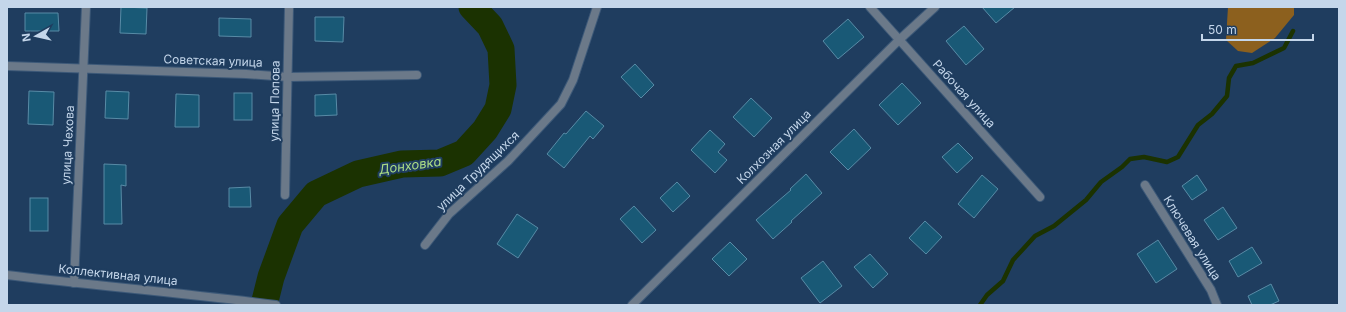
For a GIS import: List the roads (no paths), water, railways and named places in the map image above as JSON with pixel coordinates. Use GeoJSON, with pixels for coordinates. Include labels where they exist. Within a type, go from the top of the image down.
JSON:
{"type":"FeatureCollection","features":[{"type":"Feature","properties":{"kind":"street","name":"улица Чехова"},"geometry":{"type":"LineString","coordinates":[[74,283],[86,7]]}},
{"type":"Feature","properties":{"kind":"street","name":"улица Попова"},"geometry":{"type":"LineString","coordinates":[[285,195],[289,7]]}},
{"type":"Feature","properties":{"kind":"street","name":"улица Трудящихся"},"geometry":{"type":"LineString","coordinates":[[425,245],[449,214],[508,162],[561,104],[573,80],[597,7]]}},
{"type":"Feature","properties":{"kind":"street","name":"Рабочая улица"},"geometry":{"type":"LineString","coordinates":[[870,7],[1040,197]]}},
{"type":"Feature","properties":{"kind":"street","name":"Колхозная улица"},"geometry":{"type":"LineString","coordinates":[[632,305],[899,40],[935,7]]}},
{"type":"Feature","properties":{"kind":"street","name":"Советская улица"},"geometry":{"type":"LineString","coordinates":[[7,66],[246,74],[288,77],[417,75]]}},
{"type":"Feature","properties":{"kind":"street","name":"Ключевая улица"},"geometry":{"type":"LineString","coordinates":[[1145,185],[1211,290],[1217,305]]}},
{"type":"Feature","properties":{"kind":"street","name":"Коллективная улица"},"geometry":{"type":"LineString","coordinates":[[7,275],[227,298],[276,305]]}},
{"type":"Feature","properties":{"kind":"waterway","name":"Донховка"},"geometry":{"type":"LineString","coordinates":[[264,305],[271,277],[290,225],[316,194],[358,174],[402,164],[440,163],[464,153],[485,130],[498,109],[503,85],[501,49],[490,26],[472,7]]}},
{"type":"Feature","properties":{"kind":"waterway"},"geometry":{"type":"LineString","coordinates":[[980,305],[987,295],[1003,281],[1013,260],[1035,236],[1054,226],[1086,200],[1101,182],[1122,167],[1130,159],[1144,157],[1167,162],[1178,157],[1198,125],[1212,114],[1227,96],[1229,78],[1236,66],[1253,63],[1284,48],[1293,31]]}}]}
